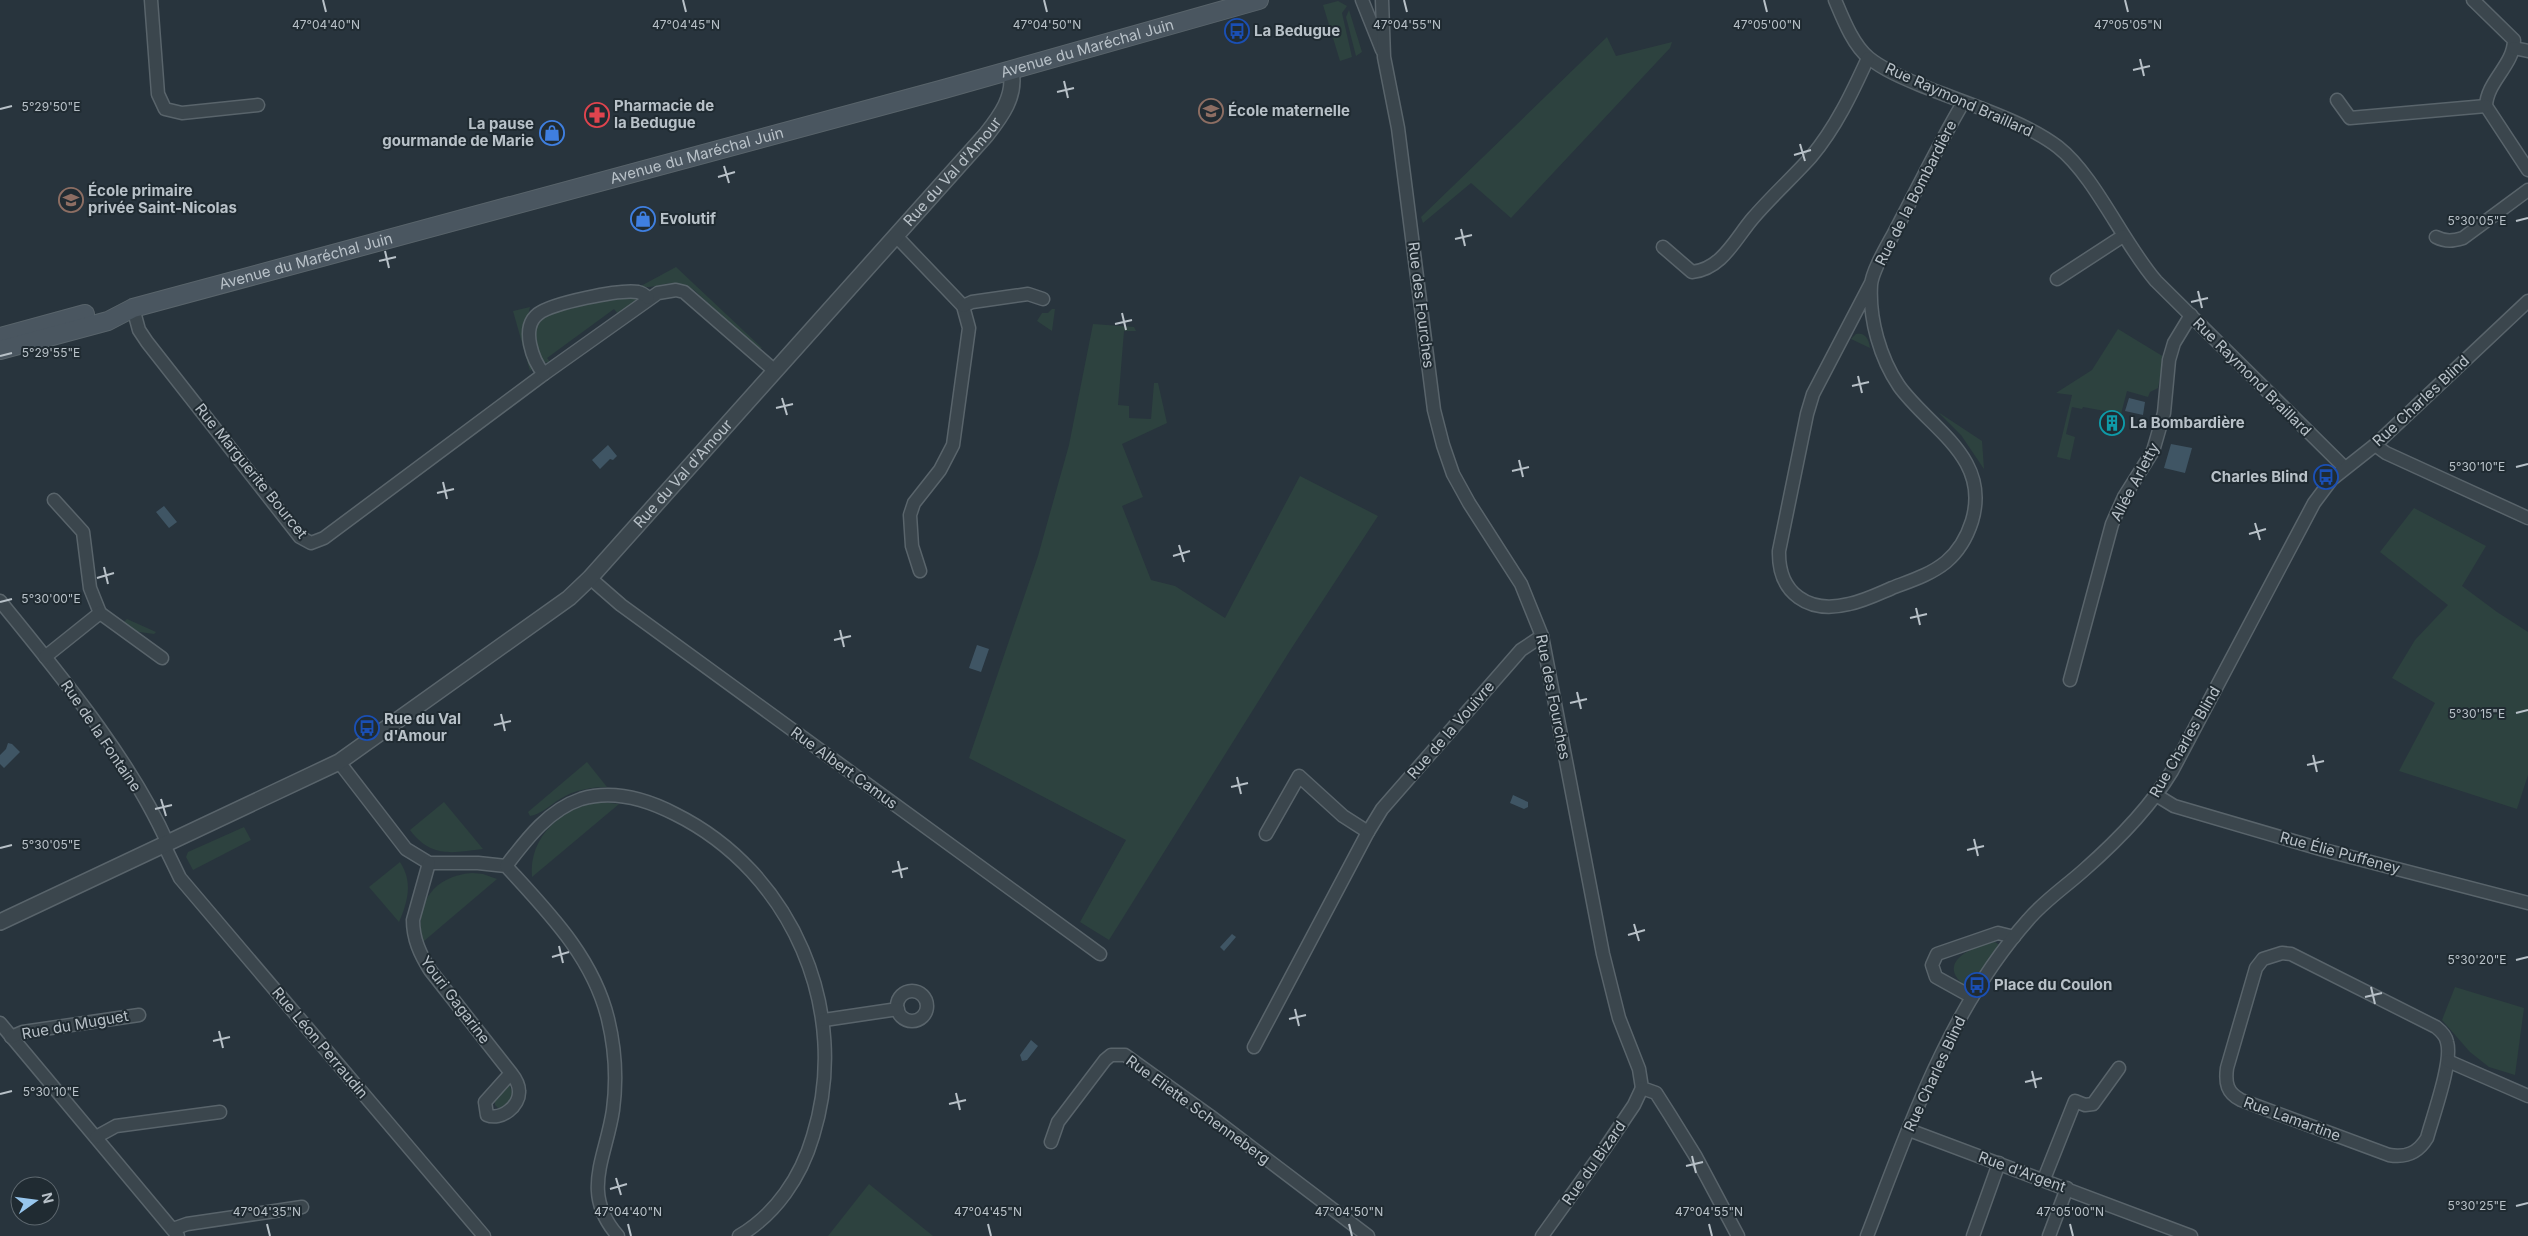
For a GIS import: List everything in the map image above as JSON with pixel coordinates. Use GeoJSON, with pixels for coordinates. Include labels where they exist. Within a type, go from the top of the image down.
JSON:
{"type":"FeatureCollection","features":[{"type":"Feature","properties":{"kind":"main road","name":"Avenue du Maréchal Juin"},"geometry":{"type":"LineString","coordinates":[[0,350],[108,321],[133,308],[1012,71],[1259,0]]}},
{"type":"Feature","properties":{"kind":"main road","name":"Avenue du Maréchal Juin"},"geometry":{"type":"LineString","coordinates":[[0,338],[106,309],[133,308]]}},
{"type":"Feature","properties":{"kind":"street"},"geometry":{"type":"LineString","coordinates":[[151,0],[158,94],[165,108],[182,113],[258,105]]}},
{"type":"Feature","properties":{"kind":"street","name":"Rue des Fourches"},"geometry":{"type":"LineString","coordinates":[[1362,0],[1384,57]]}},
{"type":"Feature","properties":{"kind":"street","name":"Rue des Fourches"},"geometry":{"type":"LineString","coordinates":[[1382,0],[1384,57],[1398,128],[1432,393],[1440,435],[1453,474],[1469,503],[1521,584],[1542,636],[1602,954],[1619,1018],[1639,1070],[1642,1088]]}},
{"type":"Feature","properties":{"kind":"street","name":"Rue Raymond Braillard"},"geometry":{"type":"LineString","coordinates":[[1835,0],[1854,40],[1868,58],[1911,81],[1996,115],[2058,147],[2086,180],[2141,263],[2345,468]]}},
{"type":"Feature","properties":{"kind":"street"},"geometry":{"type":"LineString","coordinates":[[2473,0],[2509,33],[2514,40],[2514,48],[2486,97],[2486,106],[2528,170]]}},
{"type":"Feature","properties":{"kind":"street"},"geometry":{"type":"LineString","coordinates":[[2514,48],[2528,51]]}},
{"type":"Feature","properties":{"kind":"street","name":"Rue Raymond Braillard"},"geometry":{"type":"LineString","coordinates":[[1663,247],[1692,272],[1703,271],[1716,265],[1754,217],[1811,156],[1828,134],[1842,112],[1868,58]]}},
{"type":"Feature","properties":{"kind":"street","name":"Rue du Val d'Amour"},"geometry":{"type":"LineString","coordinates":[[0,922],[339,762],[569,598],[590,578],[999,119],[1014,86],[1012,71]]}},
{"type":"Feature","properties":{"kind":"street"},"geometry":{"type":"LineString","coordinates":[[2337,100],[2350,118],[2486,106]]}},
{"type":"Feature","properties":{"kind":"street","name":"Rue de la Bombardière"},"geometry":{"type":"LineString","coordinates":[[1871,283],[1876,332],[1888,367],[1907,395],[1947,436],[1965,460],[1975,488],[1975,503],[1967,536],[1958,549],[1938,568],[1858,602],[1836,606],[1822,606],[1798,599],[1790,590],[1780,571],[1779,551],[1807,414],[1813,394],[1934,156],[1964,103]]}},
{"type":"Feature","properties":{"kind":"street"},"geometry":{"type":"LineString","coordinates":[[2436,236],[2443,240],[2453,241],[2464,238],[2528,190]]}},
{"type":"Feature","properties":{"kind":"street"},"geometry":{"type":"LineString","coordinates":[[896,236],[963,306],[969,328],[969,342],[953,445],[940,470],[914,502],[910,515],[912,546],[920,571]]}},
{"type":"Feature","properties":{"kind":"street"},"geometry":{"type":"LineString","coordinates":[[2057,279],[2123,236]]}},
{"type":"Feature","properties":{"kind":"street","name":"Rue Marguerite Bourcet"},"geometry":{"type":"LineString","coordinates":[[133,308],[139,330],[148,342],[300,537],[311,543],[324,538],[648,298],[667,290],[684,292],[775,371]]}},
{"type":"Feature","properties":{"kind":"street"},"geometry":{"type":"LineString","coordinates":[[544,374],[533,354],[530,338],[530,325],[537,315],[553,307],[609,294],[636,292],[648,298]]}},
{"type":"Feature","properties":{"kind":"street"},"geometry":{"type":"LineString","coordinates":[[963,306],[972,302],[1028,294],[1043,299]]}},
{"type":"Feature","properties":{"kind":"street","name":"Rue Charles Blind"},"geometry":{"type":"LineString","coordinates":[[1867,1236],[1908,1130],[1932,1075],[1972,997],[2014,937],[2038,908],[2116,840],[2156,796],[2172,771],[2314,503],[2332,479],[2375,445],[2528,301]]}},
{"type":"Feature","properties":{"kind":"street","name":"Allée Arletty"},"geometry":{"type":"LineString","coordinates":[[2070,680],[2112,524],[2124,497],[2149,459],[2159,434],[2169,360],[2174,344],[2191,315]]}},
{"type":"Feature","properties":{"kind":"street"},"geometry":{"type":"LineString","coordinates":[[2375,445],[2386,454],[2528,518]]}},
{"type":"Feature","properties":{"kind":"street"},"geometry":{"type":"LineString","coordinates":[[54,500],[83,532],[90,588],[100,613],[162,658]]}},
{"type":"Feature","properties":{"kind":"street","name":"Rue Albert Camus"},"geometry":{"type":"LineString","coordinates":[[590,578],[620,606],[1100,954]]}},
{"type":"Feature","properties":{"kind":"street","name":"Rue de la Fontaine"},"geometry":{"type":"LineString","coordinates":[[0,601],[45,657],[118,757],[158,822],[166,845]]}},
{"type":"Feature","properties":{"kind":"street"},"geometry":{"type":"LineString","coordinates":[[45,657],[100,613]]}},
{"type":"Feature","properties":{"kind":"street","name":"Rue de la Vouivre"},"geometry":{"type":"LineString","coordinates":[[1254,1047],[1382,809],[1521,650],[1542,636]]}},
{"type":"Feature","properties":{"kind":"street"},"geometry":{"type":"LineString","coordinates":[[339,762],[406,850],[429,863],[478,863],[506,866],[552,917],[578,951],[592,974],[603,1002],[614,1050],[615,1084],[613,1111],[596,1184],[599,1202],[606,1220],[618,1236]]}},
{"type":"Feature","properties":{"kind":"street"},"geometry":{"type":"LineString","coordinates":[[1266,834],[1299,776],[1343,816],[1368,832]]}},
{"type":"Feature","properties":{"kind":"street"},"geometry":{"type":"LineString","coordinates":[[506,866],[539,826],[567,806],[579,800],[605,795],[620,795],[635,798],[669,810],[708,833],[728,848],[765,886],[799,941],[814,980],[824,1020],[825,1082],[817,1124],[807,1155],[797,1177],[761,1220],[739,1236]]}},
{"type":"Feature","properties":{"kind":"street","name":"Rue Élie Puffeney"},"geometry":{"type":"LineString","coordinates":[[2156,796],[2183,809],[2324,850],[2528,903]]}},
{"type":"Feature","properties":{"kind":"street","name":"Rue Léon Perraudin"},"geometry":{"type":"LineString","coordinates":[[166,845],[180,878],[484,1236]]}},
{"type":"Feature","properties":{"kind":"street","name":"Youri Gagarine"},"geometry":{"type":"LineString","coordinates":[[429,863],[413,920],[413,930],[419,952],[430,970],[512,1073]]}},
{"type":"Feature","properties":{"kind":"street"},"geometry":{"type":"LineString","coordinates":[[1972,997],[1936,977],[1932,965],[1937,954],[1998,934],[2014,937]]}},
{"type":"Feature","properties":{"kind":"street","name":"Rue Lamartine"},"geometry":{"type":"LineString","coordinates":[[2282,953],[2291,954],[2436,1027],[2447,1042],[2448,1061],[2427,1138],[2422,1146],[2413,1153],[2400,1157],[2389,1155],[2241,1100],[2229,1091],[2226,1077],[2256,968],[2263,959],[2282,953]]}},
{"type":"Feature","properties":{"kind":"street"},"geometry":{"type":"LineString","coordinates":[[824,1020],[898,1009]]}},
{"type":"Feature","properties":{"kind":"street","name":"Rue du Muguet"},"geometry":{"type":"LineString","coordinates":[[11,1037],[23,1032],[139,1015]]}},
{"type":"Feature","properties":{"kind":"street","name":"Rue du Muguet"},"geometry":{"type":"LineString","coordinates":[[0,1024],[175,1233],[187,1224],[302,1207]]}},
{"type":"Feature","properties":{"kind":"street","name":"Rue Eliette Schenneberg"},"geometry":{"type":"LineString","coordinates":[[1051,1142],[1058,1122],[1105,1060],[1111,1055],[1125,1056],[1210,1116],[1368,1236]]}},
{"type":"Feature","properties":{"kind":"street"},"geometry":{"type":"LineString","coordinates":[[2448,1061],[2528,1096]]}},
{"type":"Feature","properties":{"kind":"street"},"geometry":{"type":"LineString","coordinates":[[2044,1179],[2074,1101],[2085,1105],[2093,1104],[2119,1068]]}},
{"type":"Feature","properties":{"kind":"street"},"geometry":{"type":"LineString","coordinates":[[1642,1088],[1656,1093],[1696,1157],[1738,1236]]}},
{"type":"Feature","properties":{"kind":"street","name":"Rue du Bizard"},"geometry":{"type":"LineString","coordinates":[[1542,1236],[1604,1151],[1634,1105],[1642,1088]]}},
{"type":"Feature","properties":{"kind":"street"},"geometry":{"type":"LineString","coordinates":[[96,1137],[116,1126],[220,1112]]}},
{"type":"Feature","properties":{"kind":"street","name":"Rue d'Argent"},"geometry":{"type":"LineString","coordinates":[[1908,1130],[2044,1179],[2191,1236]]}},
{"type":"Feature","properties":{"kind":"street"},"geometry":{"type":"LineString","coordinates":[[1973,1236],[1999,1164]]}},
{"type":"Feature","properties":{"kind":"street"},"geometry":{"type":"LineString","coordinates":[[2049,1236],[2067,1188]]}},
{"type":"Feature","properties":{"kind":"green space"},"geometry":{"type":"Polygon","coordinates":[[[1338,1],[1347,6],[1342,13],[1352,57],[1340,61],[1323,5],[1338,1]]]}},
{"type":"Feature","properties":{"kind":"green space"},"geometry":{"type":"Polygon","coordinates":[[[1349,10],[1362,52],[1356,56],[1346,17],[1349,10]]]}},
{"type":"Feature","properties":{"kind":"green space"},"geometry":{"type":"Polygon","coordinates":[[[1607,37],[1616,56],[1672,42],[1670,48],[1511,218],[1471,183],[1423,223],[1421,217],[1607,37]]]}},
{"type":"Feature","properties":{"kind":"green space"},"geometry":{"type":"Polygon","coordinates":[[[676,267],[762,348],[758,349],[694,290],[678,283],[639,287],[676,267]]]}},
{"type":"Feature","properties":{"kind":"green space"},"geometry":{"type":"Polygon","coordinates":[[[635,296],[637,300],[618,314],[614,309],[547,358],[551,363],[542,362],[533,336],[536,326],[546,317],[575,305],[609,298],[635,296]]]}},
{"type":"Feature","properties":{"kind":"green space"},"geometry":{"type":"Polygon","coordinates":[[[530,307],[525,329],[533,367],[530,371],[513,311],[530,307]]]}},
{"type":"Feature","properties":{"kind":"green space"},"geometry":{"type":"Polygon","coordinates":[[[1055,309],[1052,331],[1037,321],[1042,313],[1048,313],[1055,309]]]}},
{"type":"Feature","properties":{"kind":"green space"},"geometry":{"type":"Polygon","coordinates":[[[1093,324],[1134,327],[1136,331],[1124,331],[1118,405],[1129,406],[1129,418],[1151,419],[1154,383],[1158,383],[1167,423],[1122,444],[1143,497],[1122,506],[1151,580],[1175,586],[1225,618],[1300,476],[1378,516],[1291,649],[1109,940],[1080,922],[1126,840],[969,758],[1038,556],[1069,445],[1093,324]]]}},
{"type":"Feature","properties":{"kind":"green space"},"geometry":{"type":"Polygon","coordinates":[[[2118,329],[2164,357],[2158,388],[2150,392],[2148,397],[2127,391],[2121,414],[2083,407],[2082,409],[2072,407],[2066,434],[2075,437],[2070,460],[2057,457],[2072,395],[2056,393],[2092,370],[2118,329]]]}},
{"type":"Feature","properties":{"kind":"green space"},"geometry":{"type":"Polygon","coordinates":[[[1856,334],[1865,335],[1870,348],[1851,339],[1856,334]]]}},
{"type":"Feature","properties":{"kind":"green space"},"geometry":{"type":"Polygon","coordinates":[[[1938,412],[1982,441],[1984,469],[1961,435],[1938,412]]]}},
{"type":"Feature","properties":{"kind":"green space"},"geometry":{"type":"Polygon","coordinates":[[[2414,508],[2486,546],[2462,586],[2528,632],[2528,775],[2517,809],[2399,771],[2435,703],[2392,678],[2415,640],[2448,605],[2380,552],[2414,508]]]}},
{"type":"Feature","properties":{"kind":"green space"},"geometry":{"type":"Polygon","coordinates":[[[127,619],[156,632],[154,634],[132,631],[124,622],[127,619]]]}},
{"type":"Feature","properties":{"kind":"green space"},"geometry":{"type":"Polygon","coordinates":[[[587,762],[607,787],[589,788],[571,793],[542,811],[530,816],[528,812],[587,762]]]}},
{"type":"Feature","properties":{"kind":"green space"},"geometry":{"type":"Polygon","coordinates":[[[444,802],[483,849],[452,852],[434,849],[418,839],[410,830],[444,802]]]}},
{"type":"Feature","properties":{"kind":"green space"},"geometry":{"type":"Polygon","coordinates":[[[600,802],[619,804],[532,877],[532,862],[536,849],[550,826],[573,810],[600,802]]]}},
{"type":"Feature","properties":{"kind":"green space"},"geometry":{"type":"Polygon","coordinates":[[[244,827],[251,840],[193,870],[186,857],[188,852],[244,827]]]}},
{"type":"Feature","properties":{"kind":"green space"},"geometry":{"type":"Polygon","coordinates":[[[400,862],[407,877],[408,892],[399,922],[369,887],[400,862]]]}},
{"type":"Feature","properties":{"kind":"green space"},"geometry":{"type":"Polygon","coordinates":[[[472,873],[483,874],[497,879],[424,941],[422,940],[422,914],[430,893],[447,879],[472,873]]]}},
{"type":"Feature","properties":{"kind":"green space"},"geometry":{"type":"Polygon","coordinates":[[[1995,942],[2001,946],[1970,989],[1959,981],[1954,973],[1954,965],[1965,953],[1974,948],[1995,942]]]}},
{"type":"Feature","properties":{"kind":"green space"},"geometry":{"type":"Polygon","coordinates":[[[2455,987],[2524,1008],[2515,1075],[2489,1067],[2470,1052],[2442,1020],[2455,987]]]}},
{"type":"Feature","properties":{"kind":"green space"},"geometry":{"type":"Polygon","coordinates":[[[509,1084],[513,1095],[508,1105],[499,1109],[495,1105],[495,1098],[509,1084]]]}},
{"type":"Feature","properties":{"kind":"green space"},"geometry":{"type":"Polygon","coordinates":[[[869,1184],[933,1236],[828,1236],[869,1184]]]}},
{"type":"Feature","properties":{"kind":"water"},"geometry":{"type":"Polygon","coordinates":[[[2129,398],[2145,402],[2143,415],[2125,411],[2129,398]]]}},
{"type":"Feature","properties":{"kind":"water"},"geometry":{"type":"Polygon","coordinates":[[[2171,444],[2192,448],[2185,473],[2164,468],[2171,444]]]}},
{"type":"Feature","properties":{"kind":"water"},"geometry":{"type":"Polygon","coordinates":[[[608,445],[617,456],[613,460],[610,459],[600,469],[592,460],[608,445]]]}},
{"type":"Feature","properties":{"kind":"water"},"geometry":{"type":"Polygon","coordinates":[[[164,506],[177,522],[169,528],[156,512],[164,506]]]}},
{"type":"Feature","properties":{"kind":"water"},"geometry":{"type":"Polygon","coordinates":[[[977,645],[989,649],[981,672],[969,668],[977,645]]]}},
{"type":"Feature","properties":{"kind":"water"},"geometry":{"type":"Polygon","coordinates":[[[8,743],[12,744],[20,752],[4,768],[0,764],[0,755],[6,749],[8,743]]]}},
{"type":"Feature","properties":{"kind":"water"},"geometry":{"type":"Polygon","coordinates":[[[1513,795],[1528,802],[1528,807],[1524,809],[1510,803],[1513,795]]]}},
{"type":"Feature","properties":{"kind":"water"},"geometry":{"type":"Polygon","coordinates":[[[1232,934],[1236,937],[1224,951],[1220,947],[1232,934]]]}},
{"type":"Feature","properties":{"kind":"water"},"geometry":{"type":"Polygon","coordinates":[[[1031,1040],[1038,1046],[1027,1060],[1022,1061],[1020,1055],[1031,1040]]]}},
{"type":"Feature","properties":{"kind":"place","name":"La Bedugue"},"geometry":{"type":"Point","coordinates":[1237,31]}},
{"type":"Feature","properties":{"kind":"place","name":"École maternelle"},"geometry":{"type":"Point","coordinates":[1211,111]}},
{"type":"Feature","properties":{"kind":"place","name":"Pharmacie de la Bedugue"},"geometry":{"type":"Point","coordinates":[597,115]}},
{"type":"Feature","properties":{"kind":"place","name":"La pause gourmande de Marie"},"geometry":{"type":"Point","coordinates":[552,133]}},
{"type":"Feature","properties":{"kind":"place","name":"École primaire privée Saint-Nicolas"},"geometry":{"type":"Point","coordinates":[71,200]}},
{"type":"Feature","properties":{"kind":"place","name":"Evolutif"},"geometry":{"type":"Point","coordinates":[643,219]}},
{"type":"Feature","properties":{"kind":"place","name":"La Bombardière"},"geometry":{"type":"Point","coordinates":[2112,423]}},
{"type":"Feature","properties":{"kind":"place","name":"Charles Blind"},"geometry":{"type":"Point","coordinates":[2326,477]}},
{"type":"Feature","properties":{"kind":"place","name":"Rue du Val d'Amour"},"geometry":{"type":"Point","coordinates":[367,728]}},
{"type":"Feature","properties":{"kind":"place","name":"Place du Coulon"},"geometry":{"type":"Point","coordinates":[1977,985]}}]}
